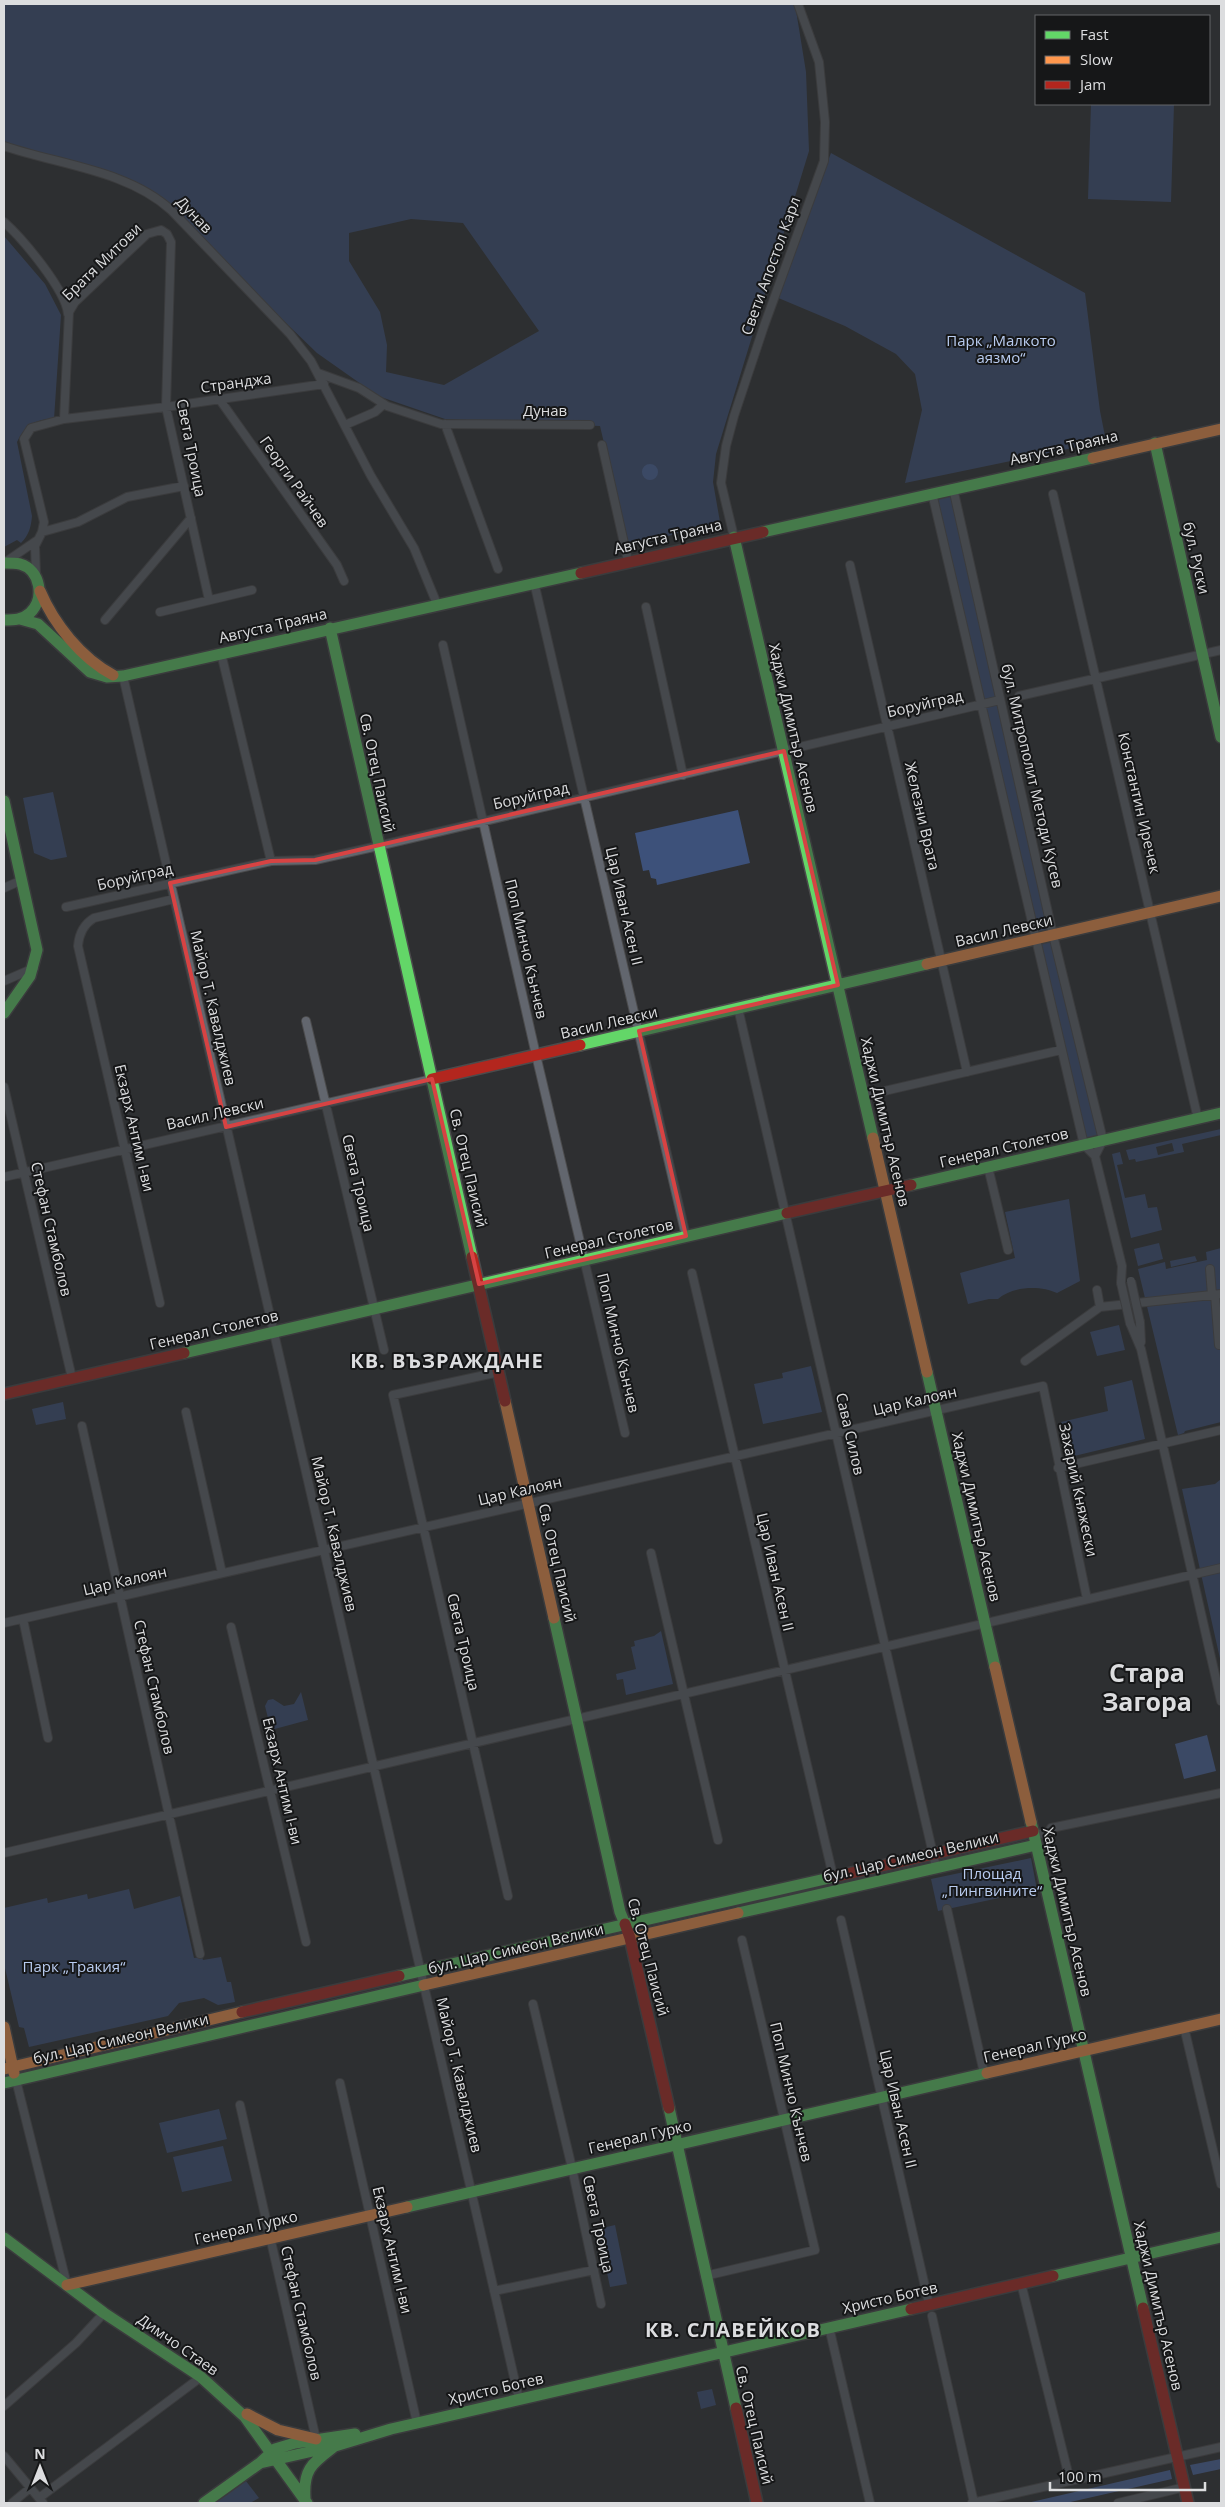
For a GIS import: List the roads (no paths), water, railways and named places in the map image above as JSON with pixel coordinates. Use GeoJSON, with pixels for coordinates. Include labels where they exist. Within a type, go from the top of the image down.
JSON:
{"type":"FeatureCollection","features":[{"type":"Feature","properties":{"kind":"street","name":"Свети Апостол Карл"},"geometry":{"type":"LineString","coordinates":[[734,538],[721,483],[721,470],[728,439],[761,335],[824,161],[825,122],[819,62],[798,4]]}},
{"type":"Feature","properties":{"kind":"street","name":"Дунав"},"geometry":{"type":"LineString","coordinates":[[4,146],[37,158],[103,173],[154,196],[171,210],[290,334],[318,373],[345,425]]}},
{"type":"Feature","properties":{"kind":"street"},"geometry":{"type":"LineString","coordinates":[[4,222],[32,251],[65,302],[68,316]]}},
{"type":"Feature","properties":{"kind":"street","name":"Братя Митови"},"geometry":{"type":"LineString","coordinates":[[64,419],[68,316],[75,302],[147,234],[161,230],[170,238]]}},
{"type":"Feature","properties":{"kind":"street","name":"Света Троица"},"geometry":{"type":"LineString","coordinates":[[170,238],[166,407],[209,600]]}},
{"type":"Feature","properties":{"kind":"street","name":"Дунав"},"geometry":{"type":"LineString","coordinates":[[318,373],[359,388],[384,404],[445,424],[590,425]]}},
{"type":"Feature","properties":{"kind":"street","name":"Странджа"},"geometry":{"type":"LineString","coordinates":[[64,419],[220,400],[324,384]]}},
{"type":"Feature","properties":{"kind":"street","name":"Георги Райчев"},"geometry":{"type":"LineString","coordinates":[[220,400],[337,565],[344,581]]}},
{"type":"Feature","properties":{"kind":"street"},"geometry":{"type":"LineString","coordinates":[[384,404],[375,412],[345,425],[371,476],[418,557],[437,604]]}},
{"type":"Feature","properties":{"kind":"street"},"geometry":{"type":"LineString","coordinates":[[64,419],[33,427],[24,437],[43,516],[42,532],[37,540],[34,555],[36,576],[40,591],[51,615],[61,628],[102,668],[112,674],[123,676]]}},
{"type":"Feature","properties":{"kind":"street"},"geometry":{"type":"LineString","coordinates":[[445,424],[498,569]]}},
{"type":"Feature","properties":{"kind":"street","name":"Августа Траяна"},"geometry":{"type":"LineString","coordinates":[[9,621],[33,621],[38,624],[90,672],[107,677],[123,676],[534,582],[1221,429]]}},
{"type":"Feature","properties":{"kind":"street","name":"бул. Руски"},"geometry":{"type":"LineString","coordinates":[[1155,444],[1221,737]]}},
{"type":"Feature","properties":{"kind":"street"},"geometry":{"type":"LineString","coordinates":[[602,445],[628,561]]}},
{"type":"Feature","properties":{"kind":"street"},"geometry":{"type":"LineString","coordinates":[[42,532],[73,524],[127,498],[184,486]]}},
{"type":"Feature","properties":{"kind":"street","name":"бул. Митрополит Методи Кусев"},"geometry":{"type":"LineString","coordinates":[[953,488],[1054,935],[1103,1140]]}},
{"type":"Feature","properties":{"kind":"street"},"geometry":{"type":"LineString","coordinates":[[932,493],[1084,1145],[1095,1156],[1122,1266],[1121,1283],[1130,1323],[1141,1349],[1221,1701]]}},
{"type":"Feature","properties":{"kind":"street","name":"Константин Иречек"},"geometry":{"type":"LineString","coordinates":[[1054,494],[1198,1118]]}},
{"type":"Feature","properties":{"kind":"street"},"geometry":{"type":"LineString","coordinates":[[105,620],[191,518]]}},
{"type":"Feature","properties":{"kind":"street","name":"Хаджи Димитър Асенов"},"geometry":{"type":"LineString","coordinates":[[734,538],[1188,2503]]}},
{"type":"Feature","properties":{"kind":"street"},"geometry":{"type":"LineString","coordinates":[[4,563],[37,540]]}},
{"type":"Feature","properties":{"kind":"street"},"geometry":{"type":"LineString","coordinates":[[4,563],[23,565],[36,576]]}},
{"type":"Feature","properties":{"kind":"street","name":"Железни Врата"},"geometry":{"type":"LineString","coordinates":[[850,565],[967,1072]]}},
{"type":"Feature","properties":{"kind":"street","name":"Цар Иван Асен II"},"geometry":{"type":"LineString","coordinates":[[534,582],[686,1236]]}},
{"type":"Feature","properties":{"kind":"street"},"geometry":{"type":"LineString","coordinates":[[160,612],[252,590]]}},
{"type":"Feature","properties":{"kind":"street"},"geometry":{"type":"LineString","coordinates":[[9,621],[34,609],[40,591]]}},
{"type":"Feature","properties":{"kind":"street"},"geometry":{"type":"LineString","coordinates":[[646,607],[683,775]]}},
{"type":"Feature","properties":{"kind":"street","name":"Св. Отец Паисий"},"geometry":{"type":"LineString","coordinates":[[330,628],[576,1718],[623,1924],[630,1938],[757,2503]]}},
{"type":"Feature","properties":{"kind":"street","name":"Поп Минчо Кънчев"},"geometry":{"type":"LineString","coordinates":[[443,645],[536,1055],[625,1433]]}},
{"type":"Feature","properties":{"kind":"street"},"geometry":{"type":"LineString","coordinates":[[1019,696],[1221,650]]}},
{"type":"Feature","properties":{"kind":"street"},"geometry":{"type":"LineString","coordinates":[[221,653],[271,861]]}},
{"type":"Feature","properties":{"kind":"street","name":"Майор Т. Кавалджиев"},"geometry":{"type":"LineString","coordinates":[[123,676],[519,2399]]}},
{"type":"Feature","properties":{"kind":"street","name":"Боруйград"},"geometry":{"type":"LineString","coordinates":[[66,907],[271,861],[315,860],[1000,700]]}},
{"type":"Feature","properties":{"kind":"street"},"geometry":{"type":"LineString","coordinates":[[4,801],[36,938],[34,968],[28,982],[4,1013]]}},
{"type":"Feature","properties":{"kind":"street"},"geometry":{"type":"LineString","coordinates":[[4,888],[22,880]]}},
{"type":"Feature","properties":{"kind":"street","name":"Васил Левски"},"geometry":{"type":"LineString","coordinates":[[4,1177],[1221,896]]}},
{"type":"Feature","properties":{"kind":"street","name":"Екзарх Антим I-ви"},"geometry":{"type":"LineString","coordinates":[[160,1303],[81,959],[78,938],[90,921],[174,899]]}},
{"type":"Feature","properties":{"kind":"street"},"geometry":{"type":"LineString","coordinates":[[4,981],[34,968]]}},
{"type":"Feature","properties":{"kind":"street","name":"Сава Силов"},"geometry":{"type":"LineString","coordinates":[[738,1008],[936,1867]]}},
{"type":"Feature","properties":{"kind":"street","name":"Света Троица"},"geometry":{"type":"LineString","coordinates":[[306,1021],[384,1350]]}},
{"type":"Feature","properties":{"kind":"street"},"geometry":{"type":"LineString","coordinates":[[863,1096],[1061,1050]]}},
{"type":"Feature","properties":{"kind":"street","name":"Стефан Стамболов"},"geometry":{"type":"LineString","coordinates":[[4,1087],[72,1378]]}},
{"type":"Feature","properties":{"kind":"street","name":"Генерал Столетов"},"geometry":{"type":"LineString","coordinates":[[4,1394],[1221,1113]]}},
{"type":"Feature","properties":{"kind":"street"},"geometry":{"type":"LineString","coordinates":[[1095,1156],[1103,1140]]}},
{"type":"Feature","properties":{"kind":"street"},"geometry":{"type":"LineString","coordinates":[[988,1167],[1008,1250]]}},
{"type":"Feature","properties":{"kind":"street"},"geometry":{"type":"LineString","coordinates":[[1122,1266],[1131,1281],[1140,1322],[1141,1349]]}},
{"type":"Feature","properties":{"kind":"street"},"geometry":{"type":"LineString","coordinates":[[1210,1269],[1216,1295],[1219,1345]]}},
{"type":"Feature","properties":{"kind":"street","name":"Цар Иван Асен II"},"geometry":{"type":"LineString","coordinates":[[692,1273],[833,1876]]}},
{"type":"Feature","properties":{"kind":"street"},"geometry":{"type":"LineString","coordinates":[[1097,1290],[1100,1307]]}},
{"type":"Feature","properties":{"kind":"street"},"geometry":{"type":"LineString","coordinates":[[1024,1361],[1100,1307],[1216,1295]]}},
{"type":"Feature","properties":{"kind":"street","name":"Света Троица"},"geometry":{"type":"LineString","coordinates":[[498,1372],[393,1395],[508,1896]]}},
{"type":"Feature","properties":{"kind":"street","name":"Цар Калоян"},"geometry":{"type":"LineString","coordinates":[[4,1623],[1043,1386]]}},
{"type":"Feature","properties":{"kind":"street","name":"Захарий Княжески"},"geometry":{"type":"LineString","coordinates":[[1043,1386],[1058,1468],[1087,1599]]}},
{"type":"Feature","properties":{"kind":"street"},"geometry":{"type":"LineString","coordinates":[[186,1412],[222,1573]]}},
{"type":"Feature","properties":{"kind":"street","name":"Стефан Стамболов"},"geometry":{"type":"LineString","coordinates":[[82,1426],[200,1954]]}},
{"type":"Feature","properties":{"kind":"street"},"geometry":{"type":"LineString","coordinates":[[1058,1468],[1221,1430]]}},
{"type":"Feature","properties":{"kind":"street"},"geometry":{"type":"LineString","coordinates":[[651,1553],[718,1840]]}},
{"type":"Feature","properties":{"kind":"street"},"geometry":{"type":"LineString","coordinates":[[4,1853],[1221,1568]]}},
{"type":"Feature","properties":{"kind":"street"},"geometry":{"type":"LineString","coordinates":[[23,1619],[48,1738]]}},
{"type":"Feature","properties":{"kind":"street","name":"Екзарх Антим I-ви"},"geometry":{"type":"LineString","coordinates":[[231,1627],[306,1942]]}},
{"type":"Feature","properties":{"kind":"street","name":"бул. Цар Симеон Велики"},"geometry":{"type":"LineString","coordinates":[[4,2083],[936,1867],[1034,1837],[1060,1826],[1125,1811],[1131,1813],[1221,1793]]}},
{"type":"Feature","properties":{"kind":"street","name":"бул. Цар Симеон Велики"},"geometry":{"type":"LineString","coordinates":[[8,2067],[833,1876],[933,1854],[1034,1837]]}},
{"type":"Feature","properties":{"kind":"street"},"geometry":{"type":"LineString","coordinates":[[947,1909],[984,2073]]}},
{"type":"Feature","properties":{"kind":"street","name":"Цар Иван Асен II"},"geometry":{"type":"LineString","coordinates":[[841,1920],[973,2503]]}},
{"type":"Feature","properties":{"kind":"street","name":"Поп Минчо Кънчев"},"geometry":{"type":"LineString","coordinates":[[705,2276],[815,2250],[742,1940]]}},
{"type":"Feature","properties":{"kind":"street","name":"Света Троица"},"geometry":{"type":"LineString","coordinates":[[533,2004],[572,2168],[601,2304]]}},
{"type":"Feature","properties":{"kind":"street","name":"Генерал Гурко"},"geometry":{"type":"LineString","coordinates":[[67,2285],[1221,2018]]}},
{"type":"Feature","properties":{"kind":"street"},"geometry":{"type":"LineString","coordinates":[[4,2027],[8,2067],[16,2080],[67,2285]]}},
{"type":"Feature","properties":{"kind":"street"},"geometry":{"type":"LineString","coordinates":[[1184,2027],[1221,2184]]}},
{"type":"Feature","properties":{"kind":"street","name":"Екзарх Антим I-ви"},"geometry":{"type":"LineString","coordinates":[[340,2083],[417,2423]]}},
{"type":"Feature","properties":{"kind":"street","name":"Стефан Стамболов"},"geometry":{"type":"LineString","coordinates":[[240,2105],[316,2440]]}},
{"type":"Feature","properties":{"kind":"street","name":"Христо Ботев"},"geometry":{"type":"LineString","coordinates":[[274,2456],[335,2446],[391,2429],[829,2327],[930,2310],[1021,2283],[1221,2237]]}},
{"type":"Feature","properties":{"kind":"street","name":"Димчо Стаев"},"geometry":{"type":"LineString","coordinates":[[6,2243],[104,2313],[201,2377],[238,2410],[274,2456],[306,2502]]}},
{"type":"Feature","properties":{"kind":"street"},"geometry":{"type":"LineString","coordinates":[[494,2291],[594,2270]]}},
{"type":"Feature","properties":{"kind":"street"},"geometry":{"type":"LineString","coordinates":[[1021,2283],[1070,2481]]}},
{"type":"Feature","properties":{"kind":"street"},"geometry":{"type":"LineString","coordinates":[[4,2406],[76,2342],[104,2313]]}},
{"type":"Feature","properties":{"kind":"street"},"geometry":{"type":"LineString","coordinates":[[829,2327],[870,2503]]}},
{"type":"Feature","properties":{"kind":"street"},"geometry":{"type":"LineString","coordinates":[[4,2456],[41,2501],[201,2377]]}},
{"type":"Feature","properties":{"kind":"street"},"geometry":{"type":"LineString","coordinates":[[238,2410],[278,2430],[316,2440]]}},
{"type":"Feature","properties":{"kind":"street","name":"Христо Ботев"},"geometry":{"type":"LineString","coordinates":[[274,2456],[287,2445],[391,2429]]}},
{"type":"Feature","properties":{"kind":"street"},"geometry":{"type":"LineString","coordinates":[[306,2502],[303,2482],[305,2471],[335,2446]]}},
{"type":"Feature","properties":{"kind":"street"},"geometry":{"type":"LineString","coordinates":[[973,2503],[1221,2446]]}},
{"type":"Feature","properties":{"kind":"street"},"geometry":{"type":"LineString","coordinates":[[204,2503],[274,2456]]}},
{"type":"Feature","properties":{"kind":"street"},"geometry":{"type":"LineString","coordinates":[[1118,2503],[1184,2487]]}},
{"type":"Feature","properties":{"kind":"street"},"geometry":{"type":"LineString","coordinates":[[12,2503],[30,2488]]}},
{"type":"Feature","properties":{"kind":"district","name":"КВ. ВЪЗРАЖДАНЕ"},"geometry":{"type":"Point","coordinates":[447,1361]}},
{"type":"Feature","properties":{"kind":"district","name":"Стара Загора"},"geometry":{"type":"Point","coordinates":[1147,1688]}},
{"type":"Feature","properties":{"kind":"district","name":"КВ. СЛАВЕЙКОВ"},"geometry":{"type":"Point","coordinates":[733,2330]}},
{"type":"Feature","properties":{"kind":"park label","name":"Парк „Малкото аязмо“"},"geometry":{"type":"Point","coordinates":[1001,350]}},
{"type":"Feature","properties":{"kind":"park label","name":"Площад „Пингвините“"},"geometry":{"type":"Point","coordinates":[992,1882]}},
{"type":"Feature","properties":{"kind":"park label","name":"Парк „Тракия“"},"geometry":{"type":"Point","coordinates":[74,1967]}}]}
